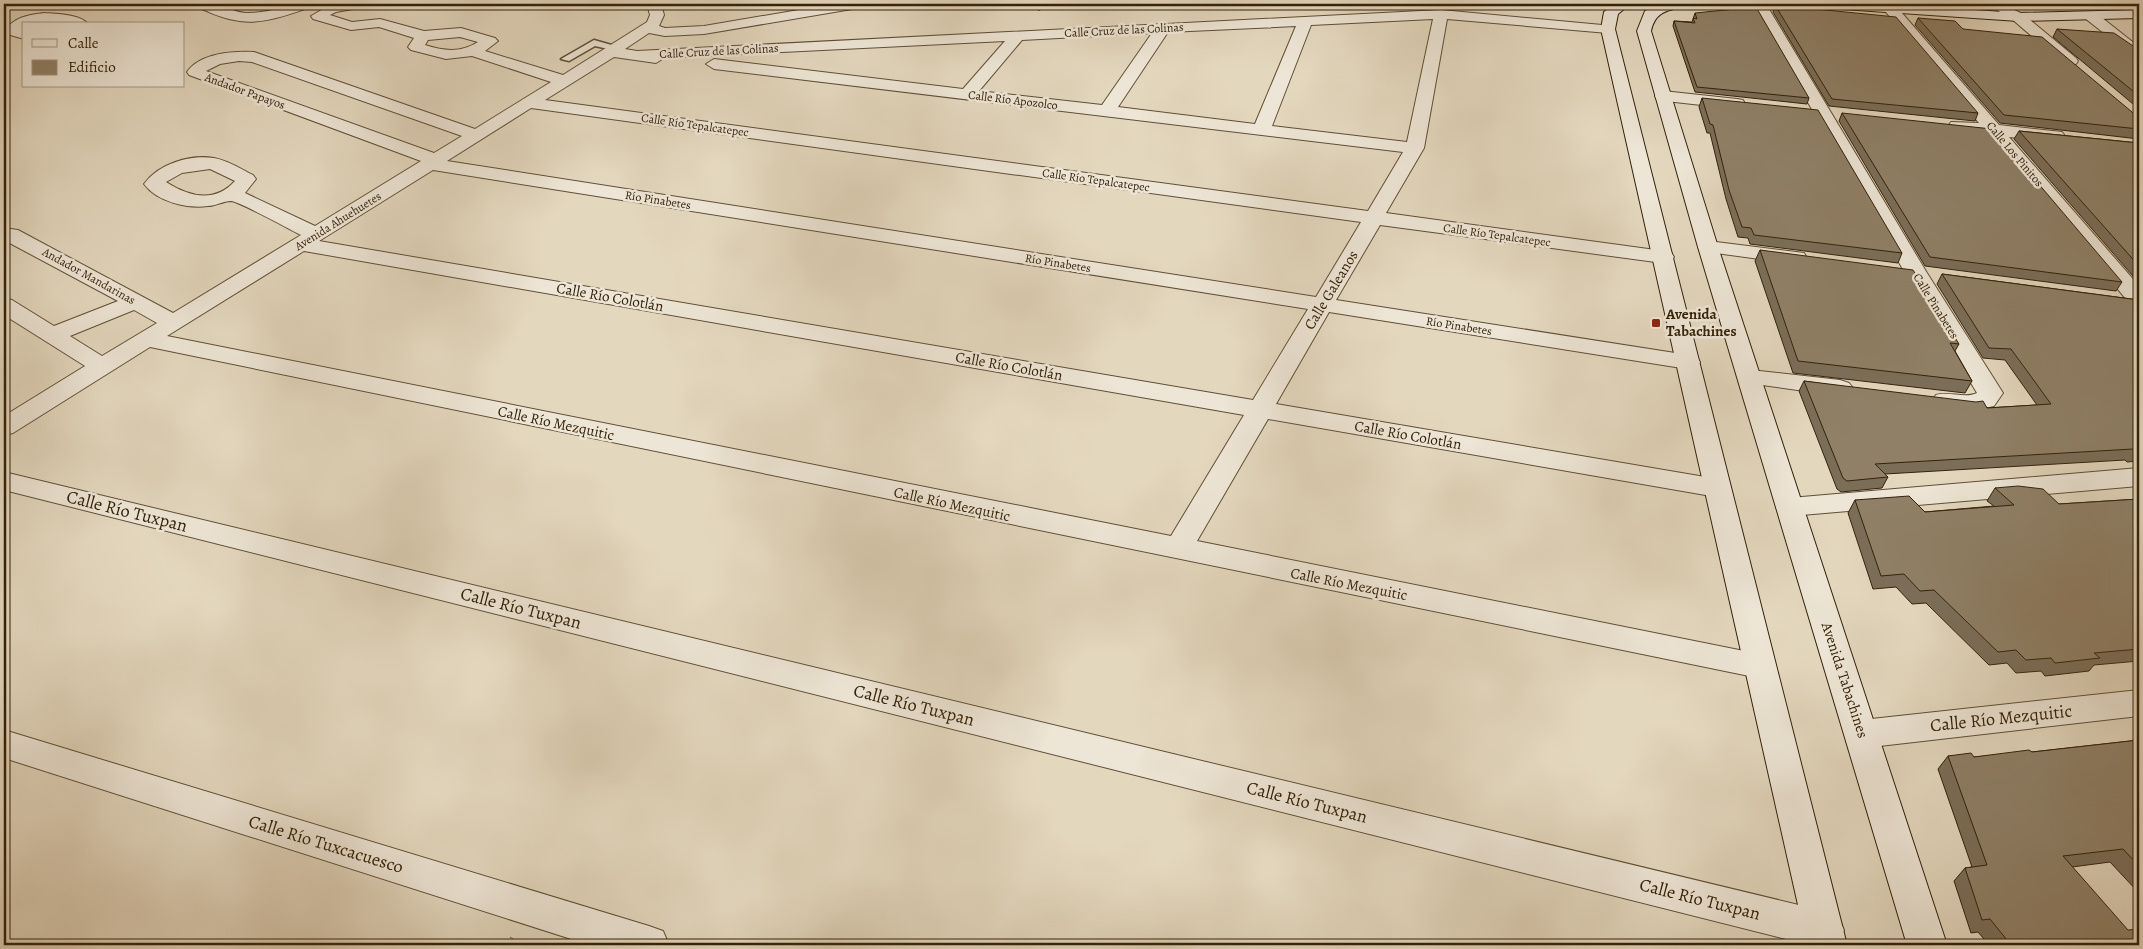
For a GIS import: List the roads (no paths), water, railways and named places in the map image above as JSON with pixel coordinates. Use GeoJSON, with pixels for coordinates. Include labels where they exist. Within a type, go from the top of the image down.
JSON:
{"type":"FeatureCollection","features":[{"type":"Feature","properties":{"kind":"street"},"geometry":{"type":"LineString","coordinates":[[202,4],[239,17],[267,15],[306,4]]}},
{"type":"Feature","properties":{"kind":"street"},"geometry":{"type":"LineString","coordinates":[[646,28],[653,24],[657,15],[654,4]]}},
{"type":"Feature","properties":{"kind":"street"},"geometry":{"type":"LineString","coordinates":[[646,28],[665,32],[704,30],[858,4]]}},
{"type":"Feature","properties":{"kind":"street"},"geometry":{"type":"LineString","coordinates":[[1623,4],[1612,12],[1608,29],[1759,666],[1826,938]]}},
{"type":"Feature","properties":{"kind":"street","name":"Avenida Tabachines"},"geometry":{"type":"LineString","coordinates":[[1676,4],[1650,12],[1646,18],[1644,31],[1708,247],[1927,945]]}},
{"type":"Feature","properties":{"kind":"street","name":"Calle Pinabetes"},"geometry":{"type":"LineString","coordinates":[[1759,4],[1825,113],[1916,273],[1990,393],[1985,401],[1978,403],[1922,397]]}},
{"type":"Feature","properties":{"kind":"street"},"geometry":{"type":"LineString","coordinates":[[1827,4],[2018,17],[2139,14]]}},
{"type":"Feature","properties":{"kind":"street"},"geometry":{"type":"LineString","coordinates":[[1936,4],[2001,8],[2139,5]]}},
{"type":"Feature","properties":{"kind":"street"},"geometry":{"type":"LineString","coordinates":[[371,9],[351,26],[318,16],[325,6],[371,9],[423,36],[460,32],[490,41],[474,52]]}},
{"type":"Feature","properties":{"kind":"street","name":"Calle Los Pinitos"},"geometry":{"type":"LineString","coordinates":[[1890,8],[2139,301]]}},
{"type":"Feature","properties":{"kind":"street"},"geometry":{"type":"LineString","coordinates":[[2001,8],[2018,17],[2079,69]]}},
{"type":"Feature","properties":{"kind":"street","name":"Calle Cruz de las Colinas"},"geometry":{"type":"LineString","coordinates":[[639,56],[1164,27],[1441,14],[1608,29]]}},
{"type":"Feature","properties":{"kind":"street","name":"Calle Galeanos"},"geometry":{"type":"LineString","coordinates":[[1177,550],[1415,148],[1441,14]]}},
{"type":"Feature","properties":{"kind":"street"},"geometry":{"type":"LineString","coordinates":[[11,15],[22,25]]}},
{"type":"Feature","properties":{"kind":"street"},"geometry":{"type":"LineString","coordinates":[[2091,16],[2139,54]]}},
{"type":"Feature","properties":{"kind":"street"},"geometry":{"type":"LineString","coordinates":[[49,22],[65,18],[76,22]]}},
{"type":"Feature","properties":{"kind":"street"},"geometry":{"type":"LineString","coordinates":[[1261,130],[1306,20]]}},
{"type":"Feature","properties":{"kind":"street"},"geometry":{"type":"LineString","coordinates":[[1107,112],[1164,27]]}},
{"type":"Feature","properties":{"kind":"street","name":"Avenida Ahuehuetes"},"geometry":{"type":"LineString","coordinates":[[4,427],[529,103],[565,80],[611,46],[646,28]]}},
{"type":"Feature","properties":{"kind":"street"},"geometry":{"type":"LineString","coordinates":[[423,36],[416,46],[447,56],[474,52],[565,80]]}},
{"type":"Feature","properties":{"kind":"street"},"geometry":{"type":"LineString","coordinates":[[967,95],[1016,36]]}},
{"type":"Feature","properties":{"kind":"street","name":"Calle Río Apozolco"},"geometry":{"type":"LineString","coordinates":[[611,46],[639,56],[1415,148]]}},
{"type":"Feature","properties":{"kind":"street","name":"Andador Papayos"},"geometry":{"type":"LineString","coordinates":[[432,162],[377,139],[195,72],[203,66],[233,57],[254,57],[476,135]]}},
{"type":"Feature","properties":{"kind":"street"},"geometry":{"type":"LineString","coordinates":[[1664,96],[1758,106]]}},
{"type":"Feature","properties":{"kind":"street","name":"Calle Río Tepalcatepec"},"geometry":{"type":"LineString","coordinates":[[529,103],[1663,258]]}},
{"type":"Feature","properties":{"kind":"street"},"geometry":{"type":"LineString","coordinates":[[377,139],[428,118]]}},
{"type":"Feature","properties":{"kind":"street"},"geometry":{"type":"LineString","coordinates":[[1938,124],[2072,138]]}},
{"type":"Feature","properties":{"kind":"street","name":"Río Pinabetes"},"geometry":{"type":"LineString","coordinates":[[432,162],[1688,362]]}},
{"type":"Feature","properties":{"kind":"street","name":"Calle Río Colotlán"},"geometry":{"type":"LineString","coordinates":[[233,194],[308,239],[1260,409],[1717,488]]}},
{"type":"Feature","properties":{"kind":"street","name":"Andador Mandarinas"},"geometry":{"type":"LineString","coordinates":[[4,234],[11,234],[173,322]]}},
{"type":"Feature","properties":{"kind":"street"},"geometry":{"type":"LineString","coordinates":[[1708,247],[1812,260]]}},
{"type":"Feature","properties":{"kind":"street"},"geometry":{"type":"LineString","coordinates":[[1888,269],[1945,277]]}},
{"type":"Feature","properties":{"kind":"street"},"geometry":{"type":"LineString","coordinates":[[2110,298],[2139,301]]}},
{"type":"Feature","properties":{"kind":"street"},"geometry":{"type":"LineString","coordinates":[[52,335],[135,302]]}},
{"type":"Feature","properties":{"kind":"street"},"geometry":{"type":"LineString","coordinates":[[4,305],[102,366]]}},
{"type":"Feature","properties":{"kind":"street","name":"Calle Río Mezquitic"},"geometry":{"type":"LineString","coordinates":[[146,339],[1177,550],[1759,666]]}},
{"type":"Feature","properties":{"kind":"street"},"geometry":{"type":"LineString","coordinates":[[1750,377],[1864,391]]}},
{"type":"Feature","properties":{"kind":"street"},"geometry":{"type":"LineString","coordinates":[[1790,507],[2139,477]]}},
{"type":"Feature","properties":{"kind":"street","name":"Calle Río Tuxpan"},"geometry":{"type":"LineString","coordinates":[[4,481],[1826,938]]}},
{"type":"Feature","properties":{"kind":"street","name":"Calle Río Mezquitic"},"geometry":{"type":"LineString","coordinates":[[1862,734],[2139,703]]}},
{"type":"Feature","properties":{"kind":"street","name":"Calle Río Tuxcacuesco"},"geometry":{"type":"LineString","coordinates":[[4,744],[649,945]]}},
{"type":"Feature","properties":{"kind":"lane"},"geometry":{"type":"LineString","coordinates":[[566,59],[594,43],[611,46]]}},
{"type":"Feature","properties":{"kind":"lane"},"geometry":{"type":"LineString","coordinates":[[594,43],[611,46]]}},
{"type":"Feature","properties":{"kind":"place","name":"Avenida Tabachines"},"geometry":{"type":"Point","coordinates":[1656,323]}}]}
